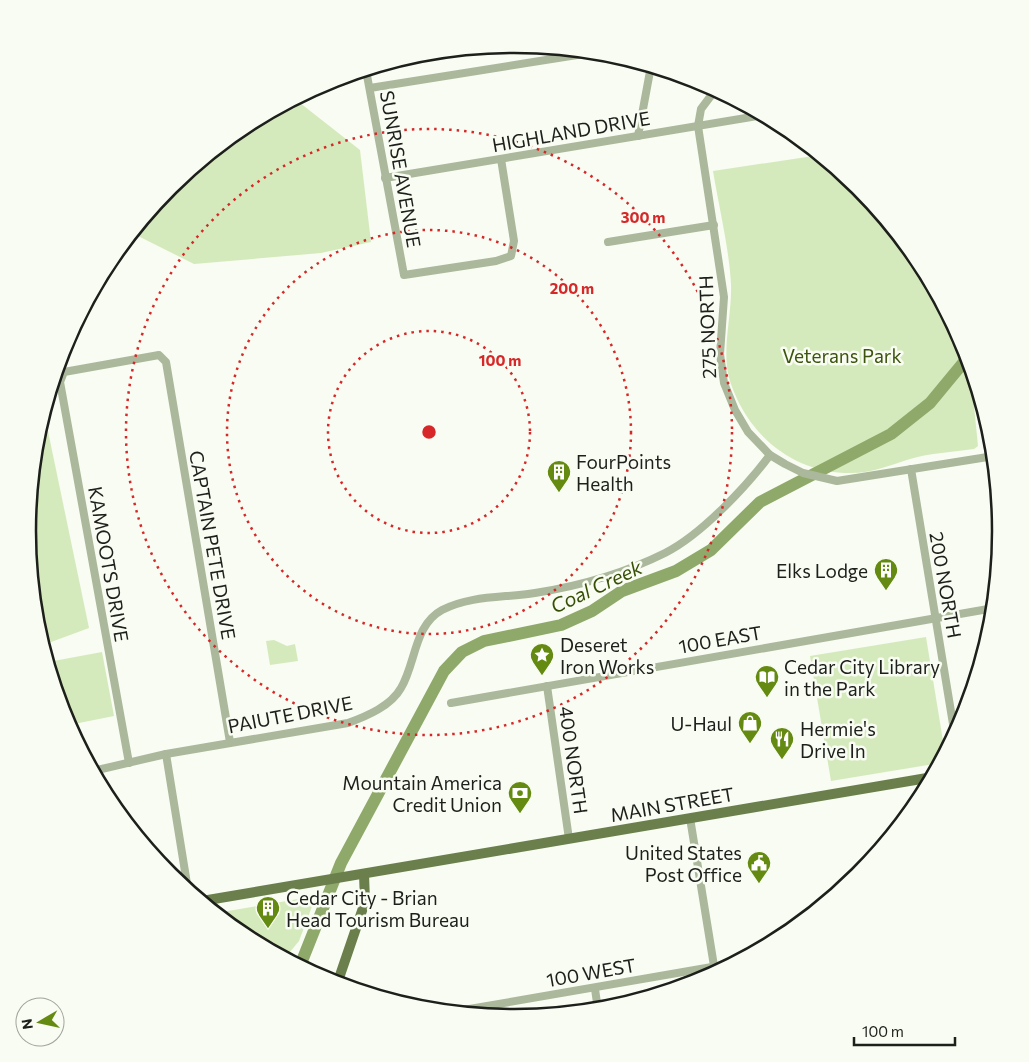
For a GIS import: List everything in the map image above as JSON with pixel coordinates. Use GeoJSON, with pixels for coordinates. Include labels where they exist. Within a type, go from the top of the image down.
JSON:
{"type":"FeatureCollection","features":[{"type":"Feature","properties":{"kind":"main road","name":"MAIN STREET"},"geometry":{"type":"LineString","coordinates":[[210,900],[924,779]]}},
{"type":"Feature","properties":{"kind":"main road"},"geometry":{"type":"LineString","coordinates":[[340,976],[365,902],[364,874]]}},
{"type":"Feature","properties":{"kind":"street"},"geometry":{"type":"LineString","coordinates":[[370,88],[569,56]]}},
{"type":"Feature","properties":{"kind":"street"},"geometry":{"type":"LineString","coordinates":[[638,136],[649,72]]}},
{"type":"Feature","properties":{"kind":"street","name":"SUNRISE AVENUE"},"geometry":{"type":"LineString","coordinates":[[367,76],[384,178],[404,274],[496,261],[511,256],[514,241],[501,159]]}},
{"type":"Feature","properties":{"kind":"street"},"geometry":{"type":"LineString","coordinates":[[698,126],[701,110],[712,95]]}},
{"type":"Feature","properties":{"kind":"street","name":"HIGHLAND DRIVE"},"geometry":{"type":"LineString","coordinates":[[384,178],[754,117]]}},
{"type":"Feature","properties":{"kind":"street","name":"275 NORTH"},"geometry":{"type":"LineString","coordinates":[[698,126],[724,297],[720,354],[724,383],[735,410],[748,432],[770,455],[785,464],[803,473],[837,481],[911,469]]}},
{"type":"Feature","properties":{"kind":"street"},"geometry":{"type":"LineString","coordinates":[[608,242],[714,225]]}},
{"type":"Feature","properties":{"kind":"street","name":"CAPTAIN PETE DRIVE"},"geometry":{"type":"LineString","coordinates":[[64,372],[159,355],[166,362],[230,742]]}},
{"type":"Feature","properties":{"kind":"street","name":"KAMOOTS DRIVE"},"geometry":{"type":"LineString","coordinates":[[62,377],[64,372]]}},
{"type":"Feature","properties":{"kind":"street","name":"KAMOOTS DRIVE"},"geometry":{"type":"LineString","coordinates":[[60,383],[129,763]]}},
{"type":"Feature","properties":{"kind":"street","name":"PAIUTE DRIVE"},"geometry":{"type":"LineString","coordinates":[[100,770],[166,754],[348,723],[362,718],[384,706],[401,689],[424,625],[441,610],[466,600],[570,587],[666,553],[701,527],[746,486],[770,455]]}},
{"type":"Feature","properties":{"kind":"street"},"geometry":{"type":"LineString","coordinates":[[911,469],[987,458]]}},
{"type":"Feature","properties":{"kind":"street","name":"200 NORTH"},"geometry":{"type":"LineString","coordinates":[[911,469],[953,721]]}},
{"type":"Feature","properties":{"kind":"street","name":"100 EAST"},"geometry":{"type":"LineString","coordinates":[[451,702],[986,609]]}},
{"type":"Feature","properties":{"kind":"street","name":"400 NORTH"},"geometry":{"type":"LineString","coordinates":[[546,686],[569,839]]}},
{"type":"Feature","properties":{"kind":"street"},"geometry":{"type":"LineString","coordinates":[[166,754],[186,879]]}},
{"type":"Feature","properties":{"kind":"street"},"geometry":{"type":"LineString","coordinates":[[690,818],[714,966]]}},
{"type":"Feature","properties":{"kind":"street","name":"100 WEST"},"geometry":{"type":"LineString","coordinates":[[479,1008],[595,989],[712,966]]}},
{"type":"Feature","properties":{"kind":"street"},"geometry":{"type":"LineString","coordinates":[[595,989],[597,1002]]}},
{"type":"Feature","properties":{"kind":"green space"},"geometry":{"type":"Polygon","coordinates":[[[301,103],[360,150],[371,242],[321,253],[194,264],[138,236],[176,193],[199,171],[249,133],[301,103]]]}},
{"type":"Feature","properties":{"kind":"green space","name":"Veterans Park"},"geometry":{"type":"Polygon","coordinates":[[[811,156],[853,193],[894,240],[912,265],[943,319],[967,377],[975,403],[978,446],[974,449],[918,457],[866,472],[833,472],[800,462],[785,454],[759,432],[739,403],[730,381],[727,367],[726,346],[730,305],[730,270],[713,171],[811,156]]]}},
{"type":"Feature","properties":{"kind":"green space"},"geometry":{"type":"Polygon","coordinates":[[[47,429],[89,628],[50,642],[45,624],[37,562],[36,531],[40,469],[47,429]]]}},
{"type":"Feature","properties":{"kind":"green space"},"geometry":{"type":"Polygon","coordinates":[[[926,637],[943,742],[932,764],[831,781],[810,656],[926,637]]]}},
{"type":"Feature","properties":{"kind":"green space"},"geometry":{"type":"Polygon","coordinates":[[[274,640],[287,646],[295,644],[298,661],[270,665],[266,641],[274,640]]]}},
{"type":"Feature","properties":{"kind":"green space"},"geometry":{"type":"Polygon","coordinates":[[[102,652],[114,716],[77,723],[55,661],[102,652]]]}},
{"type":"Feature","properties":{"kind":"green space"},"geometry":{"type":"Polygon","coordinates":[[[316,896],[299,941],[289,953],[249,929],[225,911],[316,896]]]}},
{"type":"Feature","properties":{"kind":"waterway","name":"Coal Creek"},"geometry":{"type":"LineString","coordinates":[[302,960],[341,863],[444,671],[462,652],[484,641],[561,625],[592,611],[622,591],[676,571],[711,550],[760,502],[891,434],[930,403],[962,364]]}},
{"type":"Feature","properties":{"kind":"place","name":"FourPoints Health"},"geometry":{"type":"Point","coordinates":[559,493]}},
{"type":"Feature","properties":{"kind":"place","name":"Elks Lodge"},"geometry":{"type":"Point","coordinates":[886,591]}},
{"type":"Feature","properties":{"kind":"place","name":"Deseret Iron Works"},"geometry":{"type":"Point","coordinates":[542,676]}},
{"type":"Feature","properties":{"kind":"place","name":"Cedar City Library in the Park"},"geometry":{"type":"Point","coordinates":[767,698]}},
{"type":"Feature","properties":{"kind":"place","name":"U-Haul"},"geometry":{"type":"Point","coordinates":[750,744]}},
{"type":"Feature","properties":{"kind":"place","name":"Hermie's Drive In"},"geometry":{"type":"Point","coordinates":[782,760]}},
{"type":"Feature","properties":{"kind":"place","name":"Mountain America Credit Union"},"geometry":{"type":"Point","coordinates":[520,814]}},
{"type":"Feature","properties":{"kind":"place","name":"United States Post Office"},"geometry":{"type":"Point","coordinates":[759,884]}},
{"type":"Feature","properties":{"kind":"place","name":"Cedar City - Brian Head Tourism Bureau"},"geometry":{"type":"Point","coordinates":[268,929]}}]}
